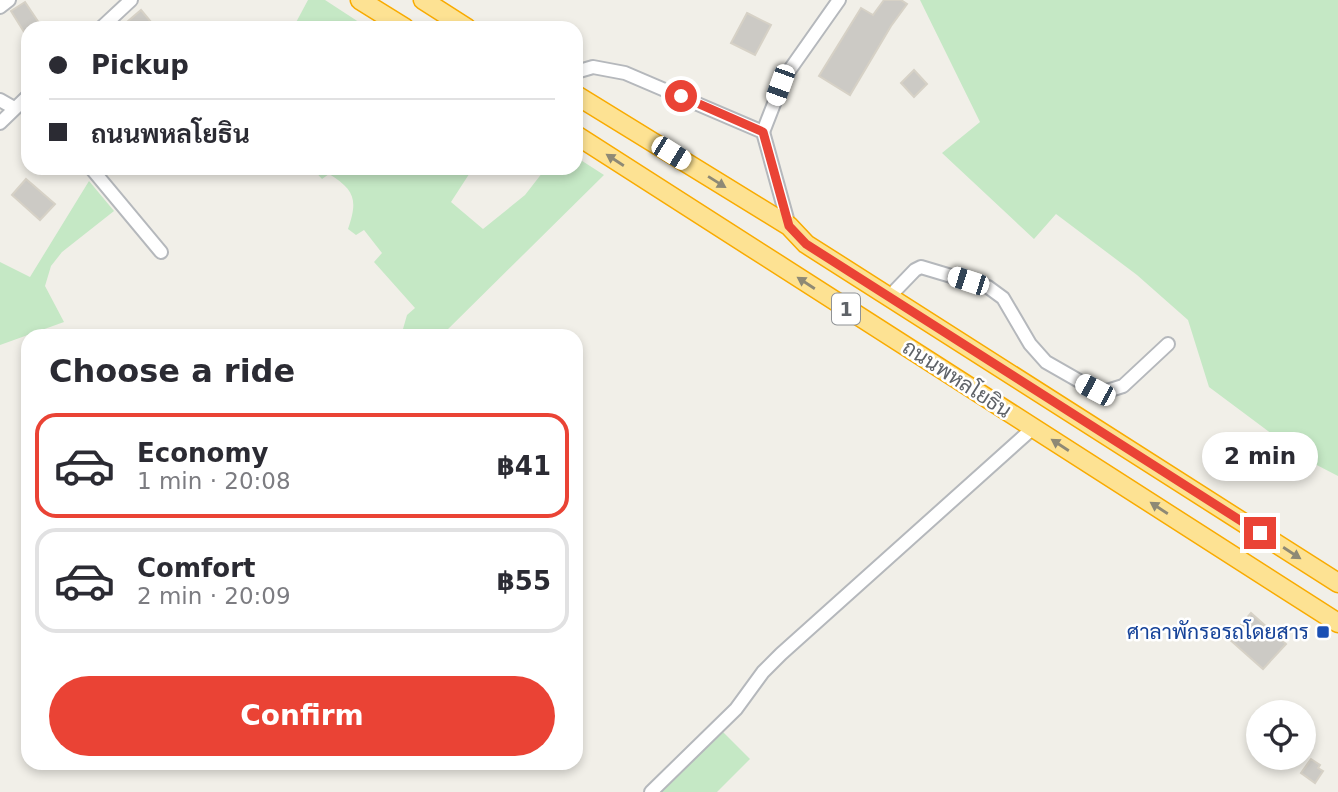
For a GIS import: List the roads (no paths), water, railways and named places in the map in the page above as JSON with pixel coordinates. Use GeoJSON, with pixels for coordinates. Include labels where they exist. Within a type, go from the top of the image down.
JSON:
{"type":"FeatureCollection","features":[{"type":"Feature","properties":{"kind":"highway"},"geometry":{"type":"LineString","coordinates":[[360,0],[394,21]]}},
{"type":"Feature","properties":{"kind":"highway"},"geometry":{"type":"LineString","coordinates":[[423,0],[456,21]]}},
{"type":"Feature","properties":{"kind":"highway","name":"ถนนพหลโยธิน"},"geometry":{"type":"LineString","coordinates":[[583,99],[789,226],[806,244],[1333,578]]}},
{"type":"Feature","properties":{"kind":"highway","name":"ถนนพหลโยธิน"},"geometry":{"type":"LineString","coordinates":[[583,139],[1338,623]]}},
{"type":"Feature","properties":{"kind":"street"},"geometry":{"type":"LineString","coordinates":[[0,7],[9,0]]}},
{"type":"Feature","properties":{"kind":"street"},"geometry":{"type":"LineString","coordinates":[[108,21],[131,0]]}},
{"type":"Feature","properties":{"kind":"street"},"geometry":{"type":"LineString","coordinates":[[789,226],[763,132],[784,78],[839,0]]}},
{"type":"Feature","properties":{"kind":"street"},"geometry":{"type":"LineString","coordinates":[[583,70],[593,66],[625,73],[763,132]]}},
{"type":"Feature","properties":{"kind":"street"},"geometry":{"type":"LineString","coordinates":[[0,100],[14,108]]}},
{"type":"Feature","properties":{"kind":"street"},"geometry":{"type":"LineString","coordinates":[[0,122],[21,103]]}},
{"type":"Feature","properties":{"kind":"street"},"geometry":{"type":"LineString","coordinates":[[97,175],[161,252]]}},
{"type":"Feature","properties":{"kind":"street"},"geometry":{"type":"LineString","coordinates":[[889,297],[921,267],[988,287],[1003,298],[1030,344],[1046,362],[1095,390],[1107,391],[1123,386],[1168,344]]}},
{"type":"Feature","properties":{"kind":"street"},"geometry":{"type":"LineString","coordinates":[[651,792],[736,709],[763,672],[791,645],[1033,428]]}},
{"type":"Feature","properties":{"kind":"place","name":"ศาลาพักรอรถโดยสาร"},"geometry":{"type":"Point","coordinates":[1323,632]}}]}
